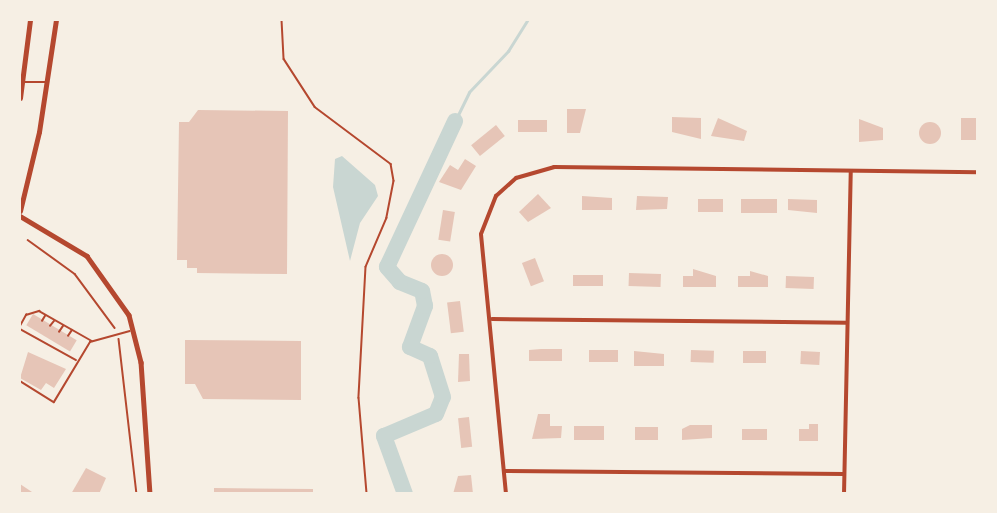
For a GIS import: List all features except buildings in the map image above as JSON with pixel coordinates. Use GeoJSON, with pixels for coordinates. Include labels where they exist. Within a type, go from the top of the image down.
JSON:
{"type":"FeatureCollection","features":[{"type":"Feature","properties":{"kind":"main road"},"geometry":{"type":"LineString","coordinates":[[20,98],[30,20]]}},
{"type":"Feature","properties":{"kind":"main road"},"geometry":{"type":"LineString","coordinates":[[20,211],[47,82],[56,20]]}},
{"type":"Feature","properties":{"kind":"street"},"geometry":{"type":"LineString","coordinates":[[506,494],[492,319],[481,234],[488,208],[516,178],[554,167],[978,172]]}},
{"type":"Feature","properties":{"kind":"street"},"geometry":{"type":"LineString","coordinates":[[844,494],[851,171]]}},
{"type":"Feature","properties":{"kind":"street"},"geometry":{"type":"LineString","coordinates":[[20,216],[87,256],[117,294],[134,330],[141,362],[150,494]]}},
{"type":"Feature","properties":{"kind":"street"},"geometry":{"type":"LineString","coordinates":[[492,319],[847,323]]}},
{"type":"Feature","properties":{"kind":"street"},"geometry":{"type":"LineString","coordinates":[[504,471],[844,474]]}},
{"type":"Feature","properties":{"kind":"lane"},"geometry":{"type":"LineString","coordinates":[[22,82],[47,82]]}},
{"type":"Feature","properties":{"kind":"lane"},"geometry":{"type":"LineString","coordinates":[[77,361],[20,327],[33,312],[46,315],[93,341]]}},
{"type":"Feature","properties":{"kind":"lane"},"geometry":{"type":"LineString","coordinates":[[42,321],[46,315]]}},
{"type":"Feature","properties":{"kind":"lane"},"geometry":{"type":"LineString","coordinates":[[50,326],[54,320]]}},
{"type":"Feature","properties":{"kind":"lane"},"geometry":{"type":"LineString","coordinates":[[60,332],[64,325]]}},
{"type":"Feature","properties":{"kind":"lane"},"geometry":{"type":"LineString","coordinates":[[68,336],[72,330]]}},
{"type":"Feature","properties":{"kind":"lane"},"geometry":{"type":"LineString","coordinates":[[20,381],[54,402],[77,361],[93,341],[134,330]]}},
{"type":"Feature","properties":{"kind":"lane"},"geometry":{"type":"LineString","coordinates":[[33,336],[36,331]]}},
{"type":"Feature","properties":{"kind":"lane"},"geometry":{"type":"LineString","coordinates":[[42,341],[45,335]]}},
{"type":"Feature","properties":{"kind":"lane"},"geometry":{"type":"LineString","coordinates":[[51,346],[54,341]]}},
{"type":"Feature","properties":{"kind":"lane"},"geometry":{"type":"LineString","coordinates":[[60,351],[62,346]]}},
{"type":"Feature","properties":{"kind":"path"},"geometry":{"type":"LineString","coordinates":[[282,20],[284,59],[315,106],[391,164],[394,181],[365,277],[359,398],[367,494]]}},
{"type":"Feature","properties":{"kind":"path"},"geometry":{"type":"LineString","coordinates":[[28,240],[75,274],[117,334],[137,494]]}},
{"type":"Feature","properties":{"kind":"shaded area"},"geometry":{"type":"Polygon","coordinates":[[[342,156],[375,185],[378,196],[360,223],[350,261],[333,187],[335,159],[342,156]]]}},
{"type":"Feature","properties":{"kind":"waterway"},"geometry":{"type":"LineString","coordinates":[[455,121],[469,92],[508,51],[527,20]]}},
{"type":"Feature","properties":{"kind":"waterway"},"geometry":{"type":"LineString","coordinates":[[405,494],[384,436],[436,414],[443,397],[430,356],[410,347],[425,306],[422,291],[400,282],[387,267],[455,121]]}}]}
